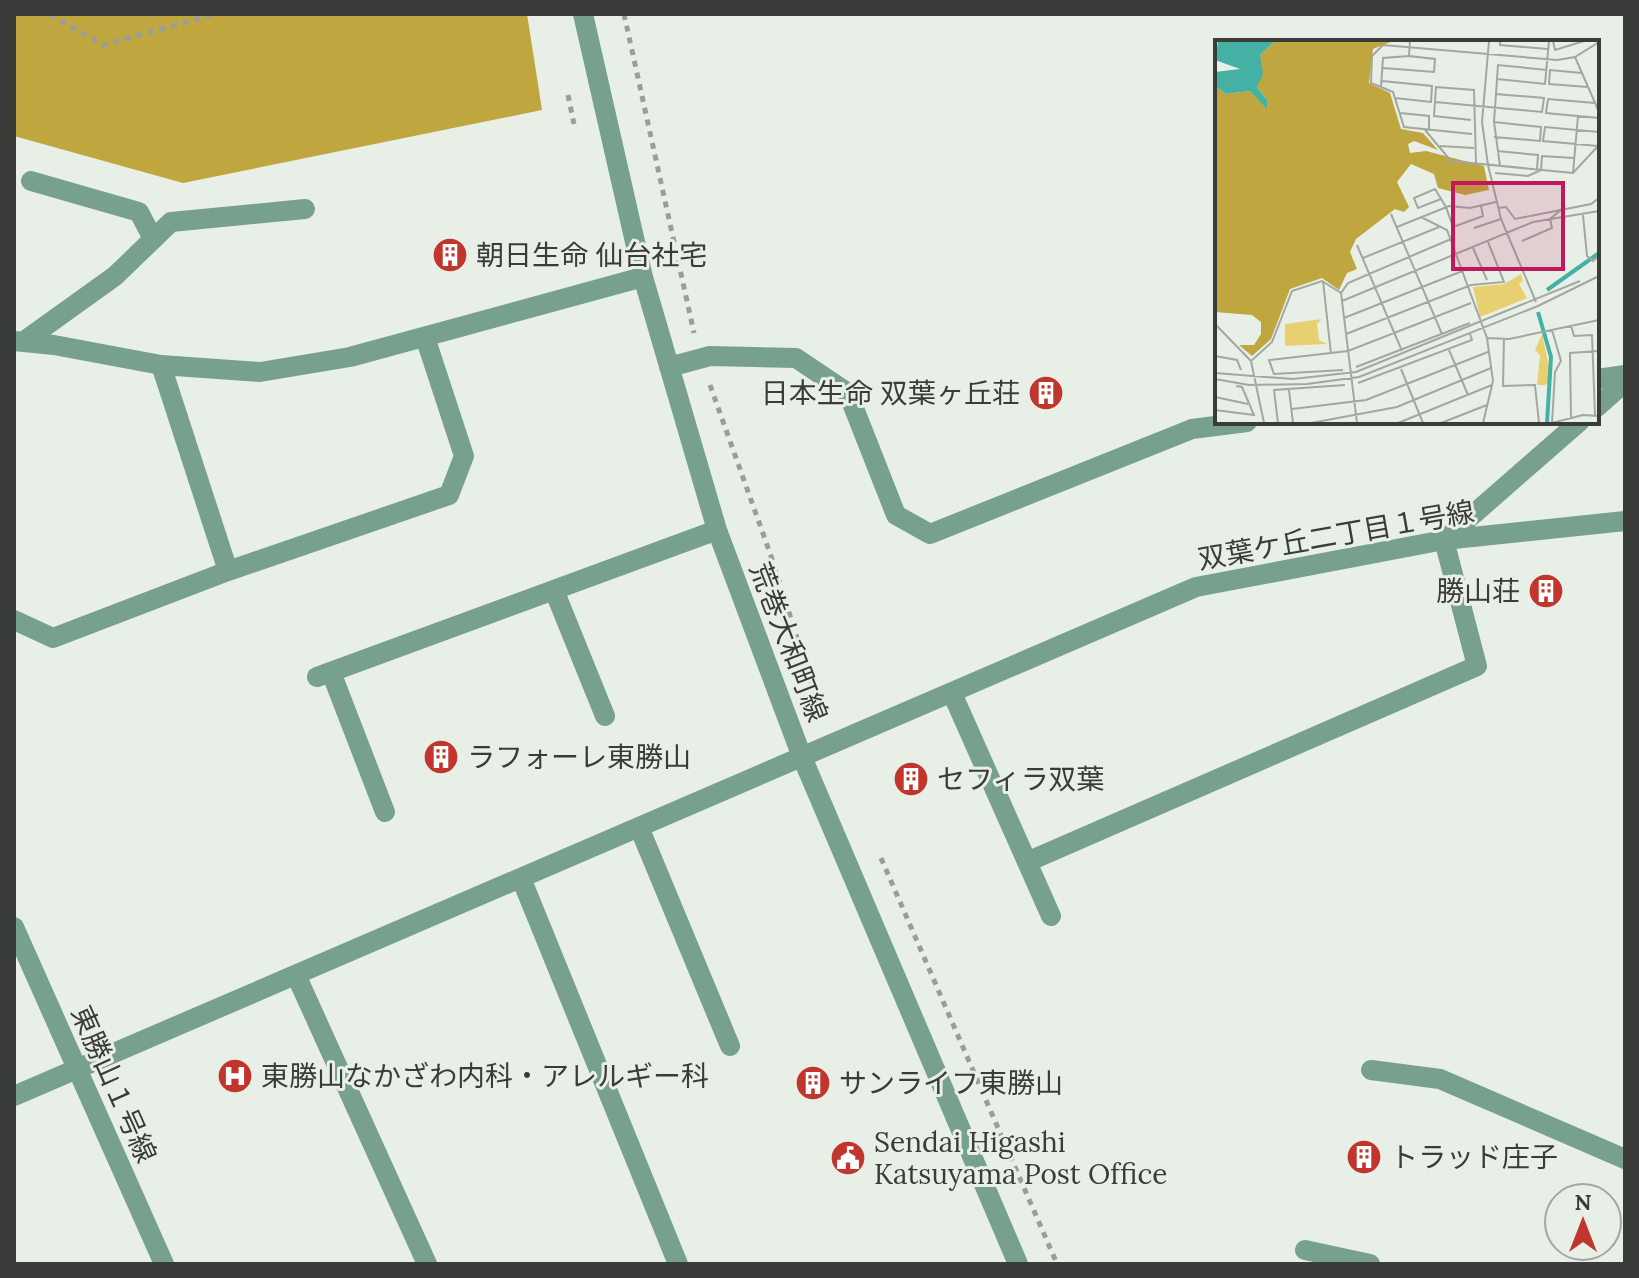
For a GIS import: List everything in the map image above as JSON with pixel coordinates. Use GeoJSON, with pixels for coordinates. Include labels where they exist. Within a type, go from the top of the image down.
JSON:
{"type":"FeatureCollection","features":[{"type":"Feature","properties":{"kind":"street","name":"荒巻大和町線"},"geometry":{"type":"LineString","coordinates":[[583,14],[643,277],[717,530],[802,757],[1018,1264]]}},
{"type":"Feature","properties":{"kind":"street"},"geometry":{"type":"LineString","coordinates":[[31,181],[139,212],[153,239]]}},
{"type":"Feature","properties":{"kind":"street"},"geometry":{"type":"LineString","coordinates":[[18,342],[115,276],[171,222],[305,209]]}},
{"type":"Feature","properties":{"kind":"street"},"geometry":{"type":"LineString","coordinates":[[18,342],[54,345],[161,365],[260,372],[350,357],[643,277]]}},
{"type":"Feature","properties":{"kind":"street"},"geometry":{"type":"LineString","coordinates":[[14,620],[53,638],[228,571],[449,495],[464,456],[425,337]]}},
{"type":"Feature","properties":{"kind":"street"},"geometry":{"type":"LineString","coordinates":[[669,367],[710,356],[796,358],[848,393],[896,515],[930,534],[1192,429],[1231,424]]}},
{"type":"Feature","properties":{"kind":"street"},"geometry":{"type":"LineString","coordinates":[[161,365],[228,571]]}},
{"type":"Feature","properties":{"kind":"street"},"geometry":{"type":"LineString","coordinates":[[1599,379],[1625,375]]}},
{"type":"Feature","properties":{"kind":"street"},"geometry":{"type":"LineString","coordinates":[[1599,405],[1625,382]]}},
{"type":"Feature","properties":{"kind":"street"},"geometry":{"type":"LineString","coordinates":[[1027,862],[1477,666],[1444,540],[1577,424]]}},
{"type":"Feature","properties":{"kind":"street","name":"双葉ケ丘二丁目１号線"},"geometry":{"type":"LineString","coordinates":[[14,1096],[1196,587],[1444,540],[1625,521]]}},
{"type":"Feature","properties":{"kind":"street"},"geometry":{"type":"LineString","coordinates":[[385,812],[324,674],[717,530]]}},
{"type":"Feature","properties":{"kind":"street"},"geometry":{"type":"LineString","coordinates":[[554,590],[605,716]]}},
{"type":"Feature","properties":{"kind":"street"},"geometry":{"type":"LineString","coordinates":[[952,693],[1051,916]]}},
{"type":"Feature","properties":{"kind":"street"},"geometry":{"type":"LineString","coordinates":[[639,827],[730,1046]]}},
{"type":"Feature","properties":{"kind":"street"},"geometry":{"type":"LineString","coordinates":[[521,878],[678,1264]]}},
{"type":"Feature","properties":{"kind":"street","name":"東勝山１号線"},"geometry":{"type":"LineString","coordinates":[[14,927],[164,1264]]}},
{"type":"Feature","properties":{"kind":"street"},"geometry":{"type":"LineString","coordinates":[[296,975],[427,1264]]}},
{"type":"Feature","properties":{"kind":"street"},"geometry":{"type":"LineString","coordinates":[[1371,1070],[1440,1079],[1625,1159]]}},
{"type":"Feature","properties":{"kind":"street"},"geometry":{"type":"LineString","coordinates":[[1305,1250],[1370,1264]]}},
{"type":"Feature","properties":{"kind":"path"},"geometry":{"type":"LineString","coordinates":[[50,14],[103,45],[215,14]]}},
{"type":"Feature","properties":{"kind":"path"},"geometry":{"type":"LineString","coordinates":[[877,850],[1057,1264]]}},
{"type":"Feature","properties":{"kind":"shaded area"},"geometry":{"type":"Polygon","coordinates":[[[14,14],[527,14],[542,110],[183,183],[14,136],[14,14]]]}},
{"type":"Feature","properties":{"kind":"place","name":"朝日生命 仙台社宅"},"geometry":{"type":"Point","coordinates":[450,255]}},
{"type":"Feature","properties":{"kind":"place","name":"日本生命 双葉ヶ丘荘"},"geometry":{"type":"Point","coordinates":[1046,393]}},
{"type":"Feature","properties":{"kind":"place","name":"勝山荘"},"geometry":{"type":"Point","coordinates":[1546,591]}},
{"type":"Feature","properties":{"kind":"place","name":"ラフォーレ東勝山"},"geometry":{"type":"Point","coordinates":[441,757]}},
{"type":"Feature","properties":{"kind":"place","name":"セフィラ双葉"},"geometry":{"type":"Point","coordinates":[911,779]}},
{"type":"Feature","properties":{"kind":"place","name":"東勝山なかざわ内科・アレルギー科"},"geometry":{"type":"Point","coordinates":[235,1076]}},
{"type":"Feature","properties":{"kind":"place","name":"サンライフ東勝山"},"geometry":{"type":"Point","coordinates":[813,1083]}},
{"type":"Feature","properties":{"kind":"place","name":"トラッド庄子"},"geometry":{"type":"Point","coordinates":[1364,1157]}},
{"type":"Feature","properties":{"kind":"place","name":"Sendai Higashi Katsuyama Post Office"},"geometry":{"type":"Point","coordinates":[848,1158]}}]}
